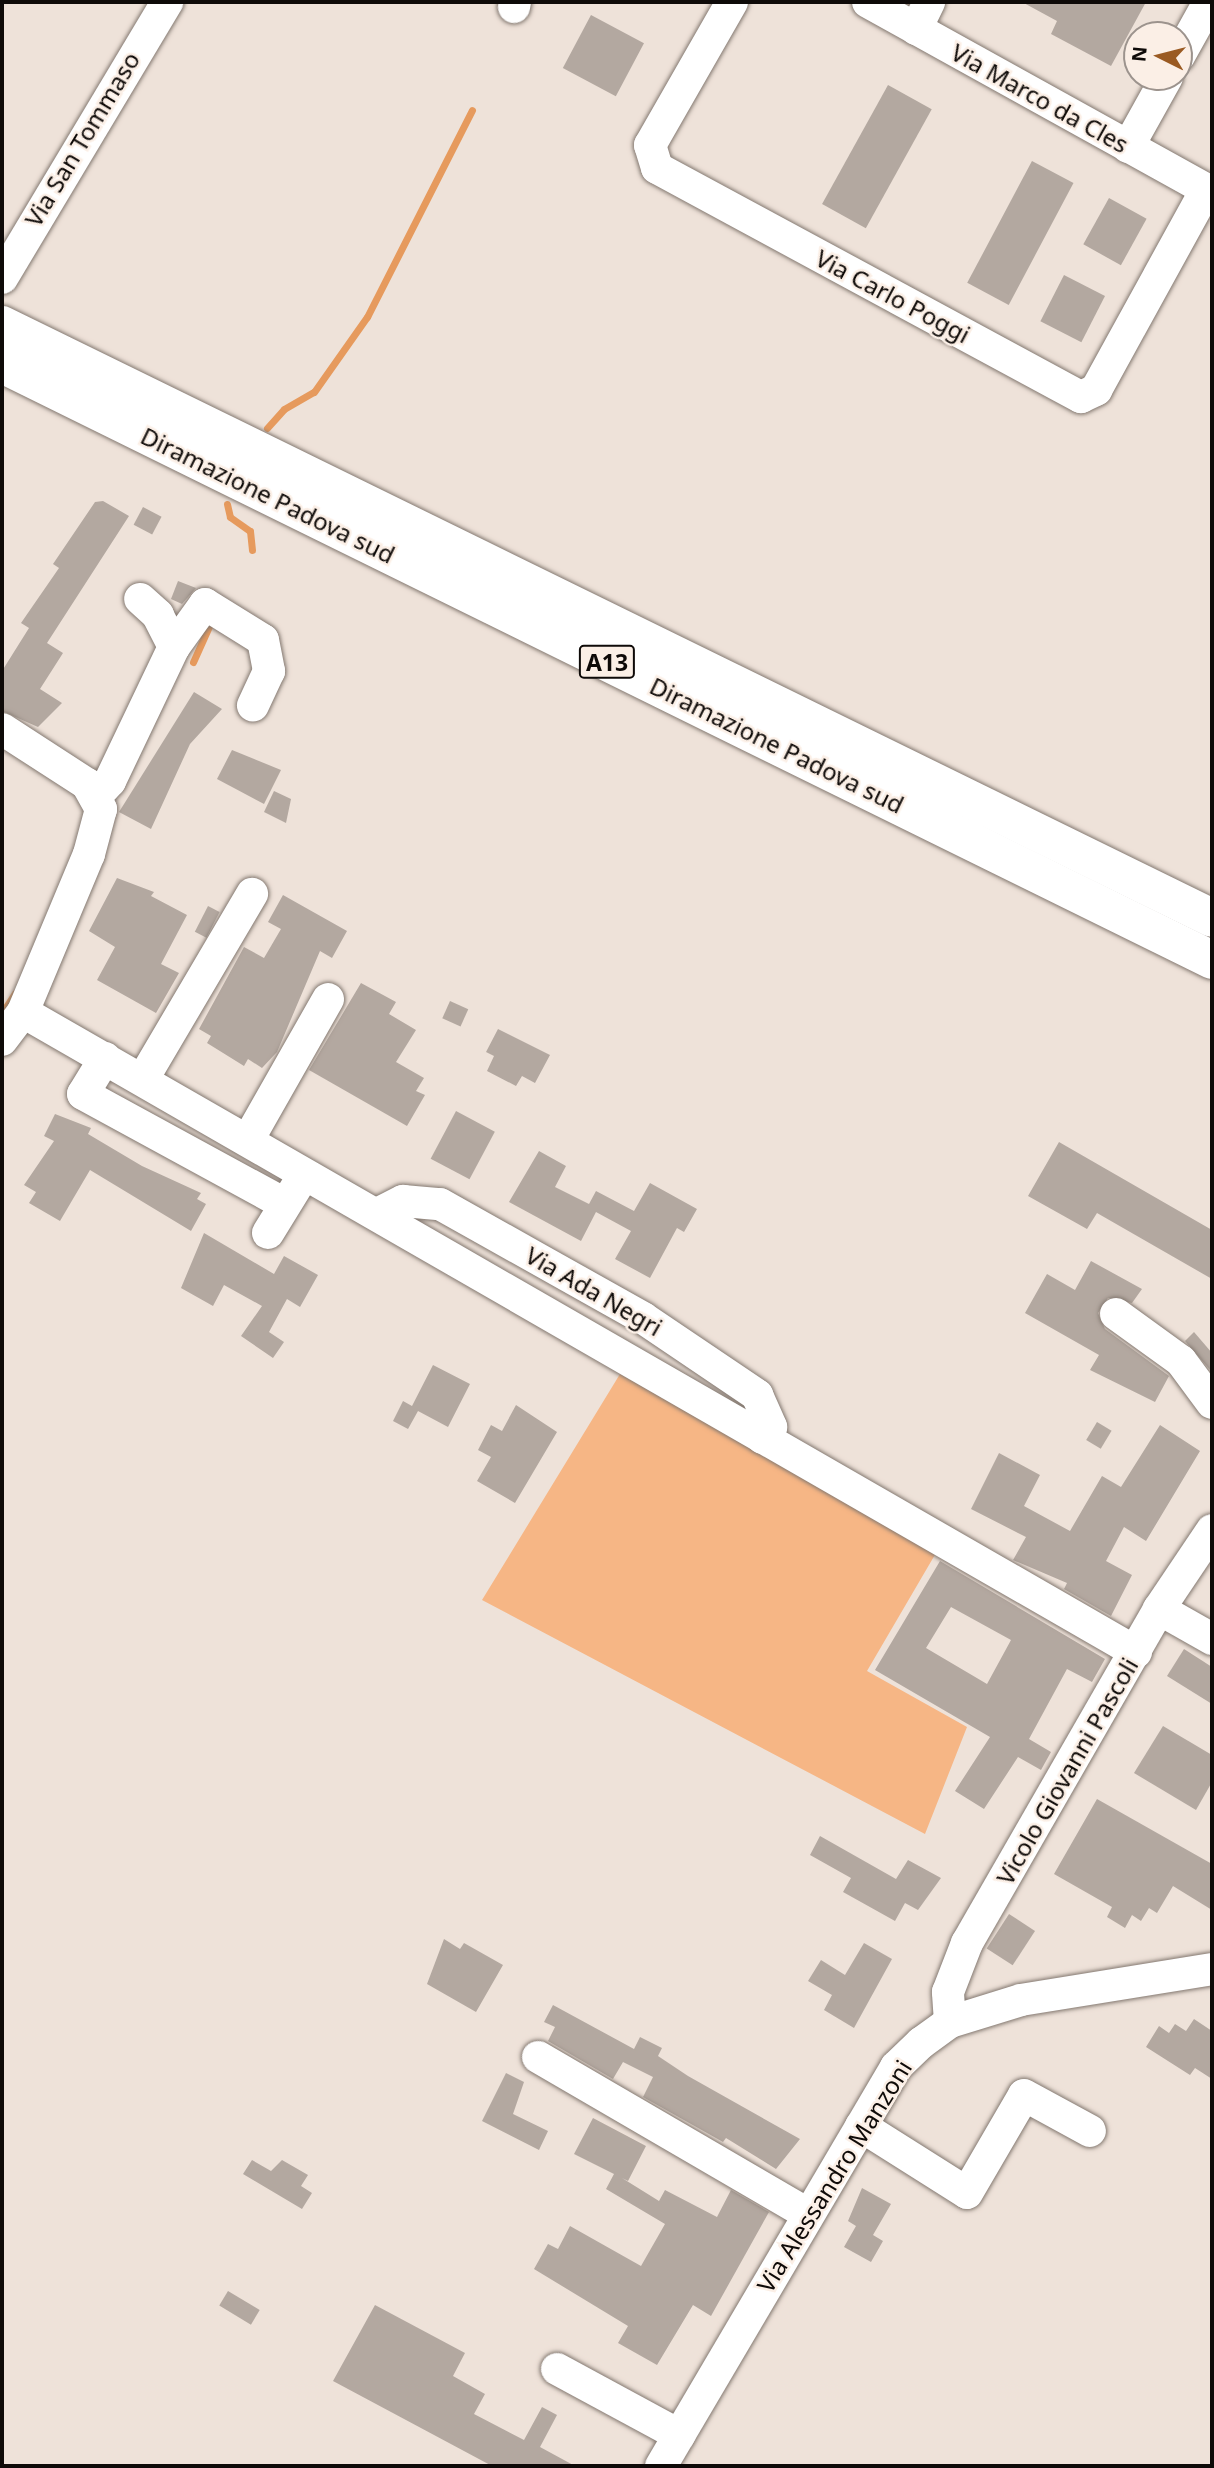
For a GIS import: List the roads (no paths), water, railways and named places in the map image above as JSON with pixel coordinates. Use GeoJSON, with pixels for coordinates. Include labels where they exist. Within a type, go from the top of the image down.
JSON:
{"type":"FeatureCollection","features":[{"type":"Feature","properties":{"kind":"highway","name":"Diramazione Padova sud"},"geometry":{"type":"LineString","coordinates":[[2,325],[1212,918]]}},
{"type":"Feature","properties":{"kind":"highway","name":"Diramazione Padova sud"},"geometry":{"type":"LineString","coordinates":[[2,364],[1212,960]]}},
{"type":"Feature","properties":{"kind":"street","name":"Via San Tommaso"},"geometry":{"type":"LineString","coordinates":[[6,270],[167,2]]}},
{"type":"Feature","properties":{"kind":"street","name":"Via Marco da Cles"},"geometry":{"type":"LineString","coordinates":[[868,2],[923,15],[1128,147],[1209,192]]}},
{"type":"Feature","properties":{"kind":"street"},"geometry":{"type":"LineString","coordinates":[[1193,31],[1209,2]]}},
{"type":"Feature","properties":{"kind":"street","name":"Via Carlo Poggi"},"geometry":{"type":"LineString","coordinates":[[727,4],[650,145],[657,168],[1081,397],[1096,390],[1209,192]]}},
{"type":"Feature","properties":{"kind":"street"},"geometry":{"type":"LineString","coordinates":[[1128,147],[1159,91]]}},
{"type":"Feature","properties":{"kind":"street"},"geometry":{"type":"LineString","coordinates":[[140,599],[158,615],[174,647]]}},
{"type":"Feature","properties":{"kind":"street"},"geometry":{"type":"LineString","coordinates":[[2,1040],[23,1012],[99,825],[97,795],[110,781],[174,647],[205,604],[263,640],[269,671],[253,706]]}},
{"type":"Feature","properties":{"kind":"street"},"geometry":{"type":"LineString","coordinates":[[2,729],[97,795]]}},
{"type":"Feature","properties":{"kind":"street"},"geometry":{"type":"LineString","coordinates":[[142,1079],[252,894]]}},
{"type":"Feature","properties":{"kind":"street"},"geometry":{"type":"LineString","coordinates":[[248,1140],[328,999]]}},
{"type":"Feature","properties":{"kind":"street","name":"Via Ada Negri"},"geometry":{"type":"LineString","coordinates":[[23,1012],[307,1171],[762,1438],[1136,1653]]}},
{"type":"Feature","properties":{"kind":"street"},"geometry":{"type":"LineString","coordinates":[[105,1058],[83,1094],[285,1204]]}},
{"type":"Feature","properties":{"kind":"street"},"geometry":{"type":"LineString","coordinates":[[268,1233],[307,1171]]}},
{"type":"Feature","properties":{"kind":"street","name":"Via Ada Negri"},"geometry":{"type":"LineString","coordinates":[[379,1213],[402,1201],[440,1204],[643,1318],[757,1395],[771,1427],[762,1438]]}},
{"type":"Feature","properties":{"kind":"street"},"geometry":{"type":"LineString","coordinates":[[1116,1314],[1181,1361],[1212,1403]]}},
{"type":"Feature","properties":{"kind":"street","name":"Vicolo Giovanni Pascoli"},"geometry":{"type":"LineString","coordinates":[[950,2022],[948,1992],[967,1943],[1136,1653],[1158,1609],[1212,1530]]}},
{"type":"Feature","properties":{"kind":"street"},"geometry":{"type":"LineString","coordinates":[[1158,1609],[1212,1639]]}},
{"type":"Feature","properties":{"kind":"street","name":"Via Alessandro Manzoni"},"geometry":{"type":"LineString","coordinates":[[661,2466],[896,2067],[950,2022],[1096,1984],[1212,1969]]}},
{"type":"Feature","properties":{"kind":"street"},"geometry":{"type":"LineString","coordinates":[[538,2057],[808,2214]]}},
{"type":"Feature","properties":{"kind":"street"},"geometry":{"type":"LineString","coordinates":[[861,2126],[967,2193],[1024,2095],[1090,2132]]}},
{"type":"Feature","properties":{"kind":"street"},"geometry":{"type":"LineString","coordinates":[[557,2370],[679,2435]]}},
{"type":"Feature","properties":{"kind":"waterway"},"geometry":{"type":"LineString","coordinates":[[267,428],[284,409],[314,392],[367,317],[472,110]]}},
{"type":"Feature","properties":{"kind":"waterway"},"geometry":{"type":"LineString","coordinates":[[227,504],[230,517],[250,531],[252,550]]}},
{"type":"Feature","properties":{"kind":"waterway"},"geometry":{"type":"LineString","coordinates":[[193,662],[211,622]]}},
{"type":"Feature","properties":{"kind":"waterway"},"geometry":{"type":"LineString","coordinates":[[2,1013],[15,993]]}}]}
